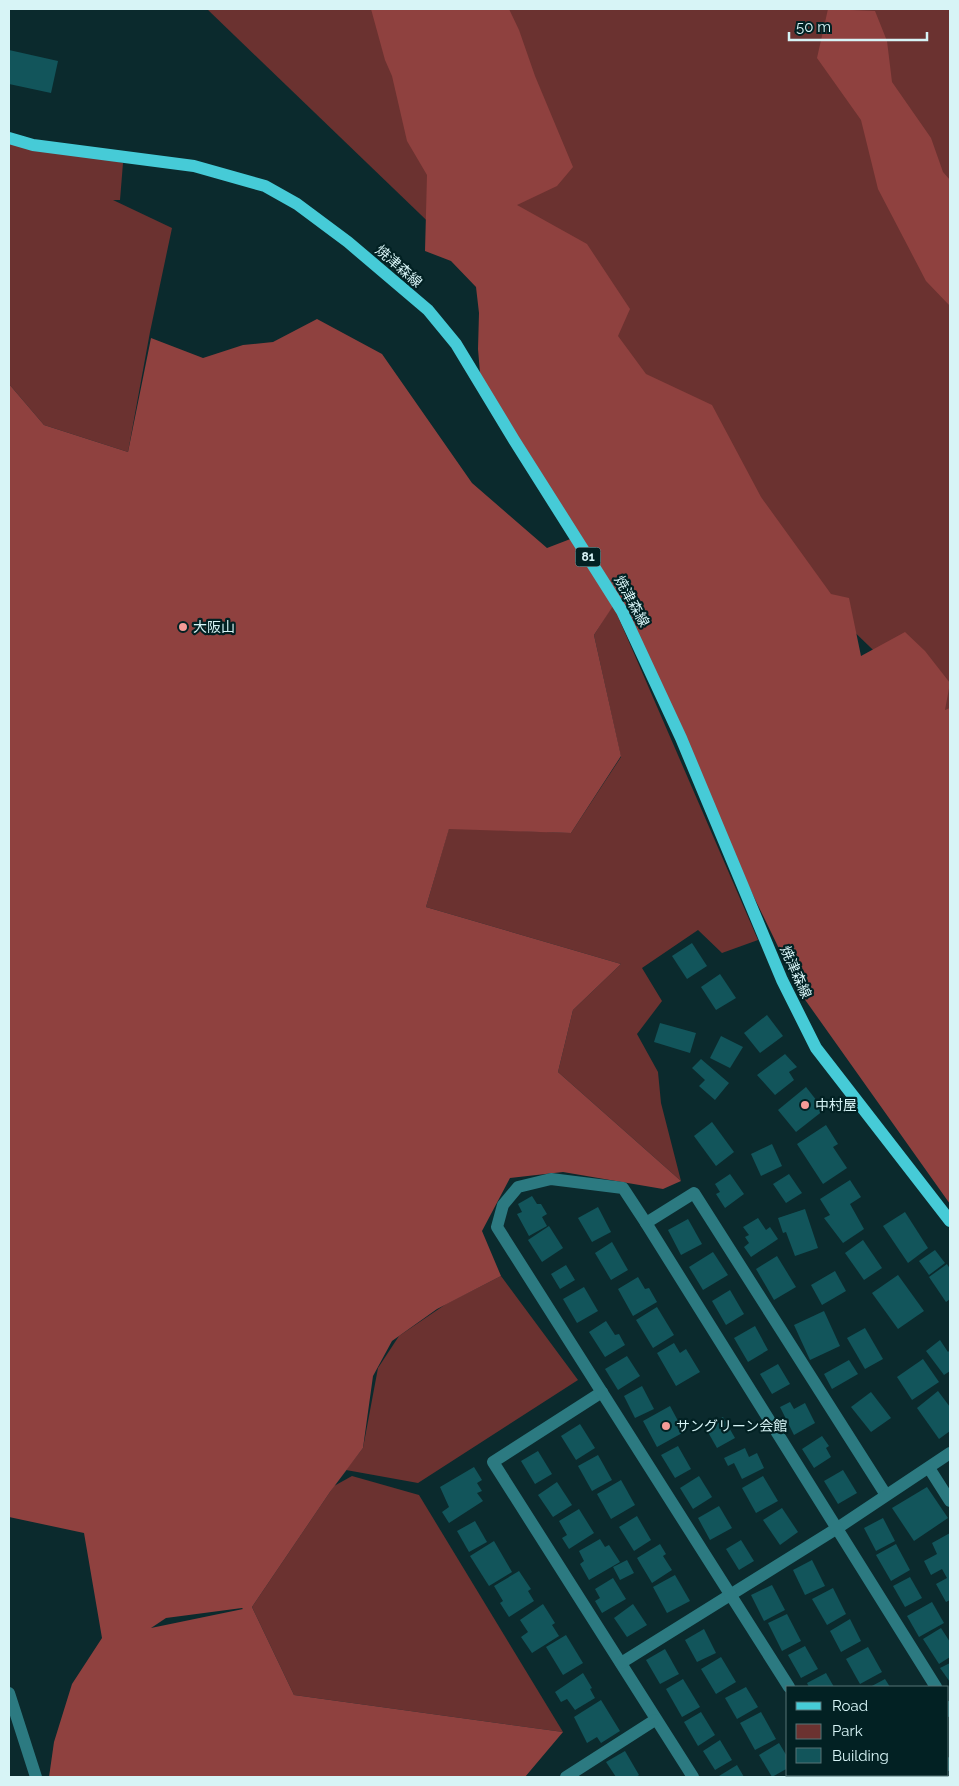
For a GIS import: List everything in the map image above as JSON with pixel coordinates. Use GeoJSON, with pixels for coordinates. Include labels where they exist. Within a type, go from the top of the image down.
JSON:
{"type":"FeatureCollection","features":[{"type":"Feature","properties":{"kind":"main road","name":"焼津森線"},"geometry":{"type":"LineString","coordinates":[[9,138],[33,145],[194,166],[264,186],[296,204],[348,242],[428,310],[456,344],[622,611],[681,738],[782,980],[816,1048],[950,1221]]}},
{"type":"Feature","properties":{"kind":"street"},"geometry":{"type":"LineString","coordinates":[[788,1686],[497,1226],[502,1204],[518,1187],[551,1179],[622,1188],[646,1223],[935,1686]]}},
{"type":"Feature","properties":{"kind":"street"},"geometry":{"type":"LineString","coordinates":[[646,1223],[694,1193],[886,1495]]}},
{"type":"Feature","properties":{"kind":"street"},"geometry":{"type":"LineString","coordinates":[[602,1392],[493,1462],[622,1663],[655,1720],[693,1777]]}},
{"type":"Feature","properties":{"kind":"street"},"geometry":{"type":"LineString","coordinates":[[622,1663],[836,1529],[950,1453]]}},
{"type":"Feature","properties":{"kind":"street"},"geometry":{"type":"LineString","coordinates":[[929,1468],[950,1501]]}},
{"type":"Feature","properties":{"kind":"street"},"geometry":{"type":"LineString","coordinates":[[9,1693],[36,1777]]}},
{"type":"Feature","properties":{"kind":"street"},"geometry":{"type":"LineString","coordinates":[[566,1777],[655,1720]]}},
{"type":"Feature","properties":{"kind":"green space"},"geometry":{"type":"Polygon","coordinates":[[[207,9],[950,9],[950,724],[207,9]]]}},
{"type":"Feature","properties":{"kind":"green space"},"geometry":{"type":"Polygon","coordinates":[[[9,137],[123,163],[120,200],[113,200],[172,228],[150,332],[128,452],[44,425],[9,384],[9,137]]]}},
{"type":"Feature","properties":{"kind":"green space"},"geometry":{"type":"Polygon","coordinates":[[[613,605],[758,940],[722,953],[698,930],[642,968],[662,1001],[637,1034],[658,1072],[661,1103],[681,1181],[558,1072],[573,1010],[621,964],[426,907],[449,828],[571,833],[621,757],[594,635],[613,605]]]}},
{"type":"Feature","properties":{"kind":"green space"},"geometry":{"type":"Polygon","coordinates":[[[501,1276],[578,1380],[418,1483],[346,1470],[363,1448],[378,1368],[399,1336],[446,1304],[501,1276]]]}},
{"type":"Feature","properties":{"kind":"green space"},"geometry":{"type":"Polygon","coordinates":[[[352,1476],[419,1495],[563,1732],[294,1695],[252,1607],[334,1486],[352,1476]]]}},
{"type":"Feature","properties":{"kind":"shaded area"},"geometry":{"type":"Polygon","coordinates":[[[371,9],[509,9],[573,167],[557,186],[517,205],[587,244],[630,309],[618,336],[646,374],[712,405],[761,497],[831,594],[849,598],[861,656],[905,632],[925,651],[950,683],[945,710],[950,708],[950,1204],[801,994],[613,606],[594,635],[621,756],[571,833],[449,829],[426,907],[621,964],[573,1010],[558,1072],[681,1181],[663,1189],[563,1172],[510,1178],[482,1231],[501,1276],[437,1309],[392,1341],[373,1376],[363,1448],[330,1492],[252,1607],[294,1695],[563,1732],[525,1777],[49,1777],[54,1742],[72,1684],[102,1638],[84,1533],[9,1517],[9,384],[44,425],[128,452],[151,338],[203,358],[243,345],[273,342],[317,319],[382,354],[472,483],[547,548],[573,538],[481,385],[478,349],[479,313],[476,287],[451,261],[425,251],[427,175],[407,141],[392,76],[385,60],[371,9]],[[243,1609],[166,1618],[151,1628],[243,1609]]]}},
{"type":"Feature","properties":{"kind":"shaded area"},"geometry":{"type":"Polygon","coordinates":[[[828,9],[875,11],[887,41],[892,82],[931,138],[943,172],[950,180],[950,306],[926,281],[878,189],[861,120],[817,58],[828,9]]]}},
{"type":"Feature","properties":{"kind":"building"},"geometry":{"type":"Polygon","coordinates":[[[9,50],[58,61],[51,93],[9,84],[9,50]]]}},
{"type":"Feature","properties":{"kind":"building"},"geometry":{"type":"Polygon","coordinates":[[[692,943],[707,966],[687,979],[672,956],[692,943]]]}},
{"type":"Feature","properties":{"kind":"building"},"geometry":{"type":"Polygon","coordinates":[[[720,974],[736,998],[716,1010],[701,987],[720,974]]]}},
{"type":"Feature","properties":{"kind":"building"},"geometry":{"type":"Polygon","coordinates":[[[767,1015],[783,1036],[760,1053],[744,1033],[767,1015]]]}},
{"type":"Feature","properties":{"kind":"building"},"geometry":{"type":"Polygon","coordinates":[[[660,1023],[696,1033],[690,1053],[654,1042],[660,1023]]]}},
{"type":"Feature","properties":{"kind":"building"},"geometry":{"type":"Polygon","coordinates":[[[721,1036],[743,1047],[730,1068],[710,1058],[721,1036]]]}},
{"type":"Feature","properties":{"kind":"building"},"geometry":{"type":"Polygon","coordinates":[[[785,1054],[797,1067],[789,1072],[794,1080],[775,1095],[757,1075],[785,1054]]]}},
{"type":"Feature","properties":{"kind":"building"},"geometry":{"type":"Polygon","coordinates":[[[701,1059],[729,1083],[715,1100],[699,1086],[705,1080],[692,1068],[701,1059]]]}},
{"type":"Feature","properties":{"kind":"building"},"geometry":{"type":"Polygon","coordinates":[[[806,1087],[824,1110],[796,1132],[778,1110],[806,1087]]]}},
{"type":"Feature","properties":{"kind":"building"},"geometry":{"type":"Polygon","coordinates":[[[712,1122],[734,1152],[716,1166],[694,1136],[712,1122]]]}},
{"type":"Feature","properties":{"kind":"building"},"geometry":{"type":"Polygon","coordinates":[[[826,1125],[838,1144],[833,1147],[847,1168],[823,1184],[797,1144],[826,1125]]]}},
{"type":"Feature","properties":{"kind":"building"},"geometry":{"type":"Polygon","coordinates":[[[772,1144],[782,1166],[761,1176],[751,1154],[772,1144]]]}},
{"type":"Feature","properties":{"kind":"building"},"geometry":{"type":"Polygon","coordinates":[[[730,1174],[744,1194],[725,1208],[716,1194],[720,1192],[715,1184],[730,1174]]]}},
{"type":"Feature","properties":{"kind":"building"},"geometry":{"type":"Polygon","coordinates":[[[789,1174],[802,1193],[786,1203],[773,1184],[789,1174]]]}},
{"type":"Feature","properties":{"kind":"building"},"geometry":{"type":"Polygon","coordinates":[[[850,1180],[861,1197],[850,1204],[864,1229],[843,1243],[824,1218],[830,1215],[820,1199],[850,1180]]]}},
{"type":"Feature","properties":{"kind":"building"},"geometry":{"type":"Polygon","coordinates":[[[532,1196],[537,1204],[541,1204],[547,1214],[542,1217],[547,1226],[529,1236],[517,1214],[522,1212],[518,1204],[532,1196]]]}},
{"type":"Feature","properties":{"kind":"building"},"geometry":{"type":"Polygon","coordinates":[[[598,1207],[611,1232],[592,1242],[578,1218],[598,1207]]]}},
{"type":"Feature","properties":{"kind":"building"},"geometry":{"type":"Polygon","coordinates":[[[805,1209],[818,1248],[795,1256],[786,1232],[783,1233],[778,1218],[805,1209]]]}},
{"type":"Feature","properties":{"kind":"building"},"geometry":{"type":"Polygon","coordinates":[[[905,1212],[928,1248],[908,1263],[883,1226],[905,1212]]]}},
{"type":"Feature","properties":{"kind":"building"},"geometry":{"type":"Polygon","coordinates":[[[758,1218],[766,1230],[770,1227],[778,1239],[751,1257],[744,1247],[749,1243],[745,1237],[749,1235],[743,1227],[758,1218]]]}},
{"type":"Feature","properties":{"kind":"building"},"geometry":{"type":"Polygon","coordinates":[[[688,1219],[702,1244],[681,1255],[668,1230],[688,1219]]]}},
{"type":"Feature","properties":{"kind":"building"},"geometry":{"type":"Polygon","coordinates":[[[549,1226],[563,1248],[542,1262],[528,1240],[549,1226]]]}},
{"type":"Feature","properties":{"kind":"building"},"geometry":{"type":"Polygon","coordinates":[[[863,1240],[882,1268],[864,1280],[845,1253],[863,1240]]]}},
{"type":"Feature","properties":{"kind":"building"},"geometry":{"type":"Polygon","coordinates":[[[612,1242],[628,1270],[611,1280],[595,1253],[612,1242]]]}},
{"type":"Feature","properties":{"kind":"building"},"geometry":{"type":"Polygon","coordinates":[[[935,1250],[945,1263],[929,1275],[919,1261],[935,1250]]]}},
{"type":"Feature","properties":{"kind":"building"},"geometry":{"type":"Polygon","coordinates":[[[713,1252],[728,1275],[703,1290],[689,1267],[713,1252]]]}},
{"type":"Feature","properties":{"kind":"building"},"geometry":{"type":"Polygon","coordinates":[[[777,1256],[796,1287],[774,1300],[756,1269],[777,1256]]]}},
{"type":"Feature","properties":{"kind":"building"},"geometry":{"type":"Polygon","coordinates":[[[947,1264],[950,1269],[950,1299],[946,1302],[929,1277],[947,1264]]]}},
{"type":"Feature","properties":{"kind":"building"},"geometry":{"type":"Polygon","coordinates":[[[566,1265],[575,1280],[560,1289],[551,1274],[566,1265]]]}},
{"type":"Feature","properties":{"kind":"building"},"geometry":{"type":"Polygon","coordinates":[[[835,1271],[846,1291],[822,1305],[811,1285],[835,1271]]]}},
{"type":"Feature","properties":{"kind":"building"},"geometry":{"type":"Polygon","coordinates":[[[898,1275],[924,1311],[898,1329],[872,1293],[898,1275]]]}},
{"type":"Feature","properties":{"kind":"building"},"geometry":{"type":"Polygon","coordinates":[[[638,1277],[645,1289],[649,1288],[657,1302],[633,1316],[618,1289],[638,1277]]]}},
{"type":"Feature","properties":{"kind":"building"},"geometry":{"type":"Polygon","coordinates":[[[584,1287],[598,1311],[577,1323],[563,1299],[584,1287]]]}},
{"type":"Feature","properties":{"kind":"building"},"geometry":{"type":"Polygon","coordinates":[[[730,1290],[744,1314],[726,1325],[712,1301],[730,1290]]]}},
{"type":"Feature","properties":{"kind":"building"},"geometry":{"type":"Polygon","coordinates":[[[657,1307],[674,1335],[653,1348],[636,1320],[657,1307]]]}},
{"type":"Feature","properties":{"kind":"building"},"geometry":{"type":"Polygon","coordinates":[[[824,1311],[840,1346],[810,1360],[794,1325],[824,1311]]]}},
{"type":"Feature","properties":{"kind":"building"},"geometry":{"type":"Polygon","coordinates":[[[606,1321],[615,1335],[619,1334],[625,1345],[605,1357],[589,1332],[606,1321]]]}},
{"type":"Feature","properties":{"kind":"building"},"geometry":{"type":"Polygon","coordinates":[[[755,1326],[768,1350],[748,1362],[734,1338],[755,1326]]]}},
{"type":"Feature","properties":{"kind":"building"},"geometry":{"type":"Polygon","coordinates":[[[865,1328],[883,1359],[865,1369],[847,1338],[865,1328]]]}},
{"type":"Feature","properties":{"kind":"building"},"geometry":{"type":"Polygon","coordinates":[[[940,1340],[948,1352],[950,1350],[950,1371],[944,1375],[926,1351],[940,1340]]]}},
{"type":"Feature","properties":{"kind":"building"},"geometry":{"type":"Polygon","coordinates":[[[674,1343],[680,1353],[686,1349],[700,1372],[676,1386],[657,1353],[674,1343]]]}},
{"type":"Feature","properties":{"kind":"building"},"geometry":{"type":"Polygon","coordinates":[[[627,1356],[640,1376],[618,1390],[605,1369],[627,1356]]]}},
{"type":"Feature","properties":{"kind":"building"},"geometry":{"type":"Polygon","coordinates":[[[923,1359],[939,1382],[912,1400],[897,1377],[923,1359]]]}},
{"type":"Feature","properties":{"kind":"building"},"geometry":{"type":"Polygon","coordinates":[[[849,1360],[858,1374],[832,1389],[824,1374],[849,1360]]]}},
{"type":"Feature","properties":{"kind":"building"},"geometry":{"type":"Polygon","coordinates":[[[778,1364],[790,1384],[772,1394],[760,1374],[778,1364]]]}},
{"type":"Feature","properties":{"kind":"building"},"geometry":{"type":"Polygon","coordinates":[[[642,1386],[654,1409],[635,1418],[624,1396],[642,1386]]]}},
{"type":"Feature","properties":{"kind":"building"},"geometry":{"type":"Polygon","coordinates":[[[938,1391],[950,1407],[950,1431],[939,1439],[917,1408],[938,1391]]]}},
{"type":"Feature","properties":{"kind":"building"},"geometry":{"type":"Polygon","coordinates":[[[871,1392],[891,1418],[871,1432],[851,1407],[871,1392]]]}},
{"type":"Feature","properties":{"kind":"building"},"geometry":{"type":"Polygon","coordinates":[[[790,1402],[794,1409],[805,1403],[815,1423],[794,1435],[780,1407],[790,1402]]]}},
{"type":"Feature","properties":{"kind":"building"},"geometry":{"type":"Polygon","coordinates":[[[670,1406],[684,1432],[657,1447],[643,1421],[670,1406]]]}},
{"type":"Feature","properties":{"kind":"building"},"geometry":{"type":"Polygon","coordinates":[[[723,1417],[735,1438],[717,1448],[705,1427],[723,1417]]]}},
{"type":"Feature","properties":{"kind":"building"},"geometry":{"type":"Polygon","coordinates":[[[580,1424],[595,1448],[576,1460],[561,1436],[580,1424]]]}},
{"type":"Feature","properties":{"kind":"building"},"geometry":{"type":"Polygon","coordinates":[[[822,1436],[829,1446],[826,1448],[831,1457],[814,1468],[802,1449],[822,1436]]]}},
{"type":"Feature","properties":{"kind":"building"},"geometry":{"type":"Polygon","coordinates":[[[678,1446],[691,1469],[675,1478],[661,1455],[678,1446]]]}},
{"type":"Feature","properties":{"kind":"building"},"geometry":{"type":"Polygon","coordinates":[[[745,1448],[749,1457],[757,1453],[764,1468],[742,1479],[734,1463],[728,1466],[724,1458],[745,1448]]]}},
{"type":"Feature","properties":{"kind":"building"},"geometry":{"type":"Polygon","coordinates":[[[538,1451],[552,1474],[535,1484],[521,1461],[538,1451]]]}},
{"type":"Feature","properties":{"kind":"building"},"geometry":{"type":"Polygon","coordinates":[[[598,1455],[612,1480],[592,1491],[578,1466],[598,1455]]]}},
{"type":"Feature","properties":{"kind":"building"},"geometry":{"type":"Polygon","coordinates":[[[474,1467],[482,1480],[477,1483],[482,1491],[477,1493],[483,1501],[449,1523],[442,1512],[449,1507],[440,1487],[474,1467]]]}},
{"type":"Feature","properties":{"kind":"building"},"geometry":{"type":"Polygon","coordinates":[[[843,1470],[857,1493],[838,1504],[824,1481],[843,1470]]]}},
{"type":"Feature","properties":{"kind":"building"},"geometry":{"type":"Polygon","coordinates":[[[699,1476],[712,1497],[693,1509],[680,1488],[699,1476]]]}},
{"type":"Feature","properties":{"kind":"building"},"geometry":{"type":"Polygon","coordinates":[[[763,1476],[778,1501],[756,1513],[742,1488],[763,1476]]]}},
{"type":"Feature","properties":{"kind":"building"},"geometry":{"type":"Polygon","coordinates":[[[621,1480],[635,1505],[611,1519],[597,1494],[621,1480]]]}},
{"type":"Feature","properties":{"kind":"building"},"geometry":{"type":"Polygon","coordinates":[[[557,1482],[572,1505],[553,1517],[538,1495],[557,1482]]]}},
{"type":"Feature","properties":{"kind":"building"},"geometry":{"type":"Polygon","coordinates":[[[927,1487],[948,1518],[914,1541],[892,1508],[927,1487]]]}},
{"type":"Feature","properties":{"kind":"building"},"geometry":{"type":"Polygon","coordinates":[[[719,1506],[732,1528],[710,1540],[698,1518],[719,1506]]]}},
{"type":"Feature","properties":{"kind":"building"},"geometry":{"type":"Polygon","coordinates":[[[782,1508],[798,1532],[780,1545],[763,1520],[782,1508]]]}},
{"type":"Feature","properties":{"kind":"building"},"geometry":{"type":"Polygon","coordinates":[[[579,1509],[594,1533],[569,1549],[562,1538],[567,1535],[559,1521],[579,1509]]]}},
{"type":"Feature","properties":{"kind":"building"},"geometry":{"type":"Polygon","coordinates":[[[637,1516],[651,1540],[634,1551],[619,1527],[637,1516]]]}},
{"type":"Feature","properties":{"kind":"building"},"geometry":{"type":"Polygon","coordinates":[[[883,1518],[895,1541],[876,1551],[864,1528],[883,1518]]]}},
{"type":"Feature","properties":{"kind":"building"},"geometry":{"type":"Polygon","coordinates":[[[475,1521],[487,1542],[469,1552],[457,1531],[475,1521]]]}},
{"type":"Feature","properties":{"kind":"building"},"geometry":{"type":"Polygon","coordinates":[[[950,1533],[950,1600],[946,1602],[936,1584],[947,1578],[942,1569],[931,1575],[924,1561],[937,1554],[932,1543],[950,1533]]]}},
{"type":"Feature","properties":{"kind":"building"},"geometry":{"type":"Polygon","coordinates":[[[600,1539],[605,1547],[609,1545],[620,1562],[589,1580],[580,1564],[584,1561],[579,1551],[600,1539]]]}},
{"type":"Feature","properties":{"kind":"building"},"geometry":{"type":"Polygon","coordinates":[[[741,1540],[754,1561],[739,1570],[726,1549],[741,1540]]]}},
{"type":"Feature","properties":{"kind":"building"},"geometry":{"type":"Polygon","coordinates":[[[494,1541],[512,1572],[489,1586],[470,1556],[494,1541]]]}},
{"type":"Feature","properties":{"kind":"building"},"geometry":{"type":"Polygon","coordinates":[[[660,1544],[666,1554],[663,1556],[672,1570],[652,1583],[637,1558],[660,1544]]]}},
{"type":"Feature","properties":{"kind":"building"},"geometry":{"type":"Polygon","coordinates":[[[896,1544],[910,1570],[891,1581],[876,1555],[896,1544]]]}},
{"type":"Feature","properties":{"kind":"building"},"geometry":{"type":"Polygon","coordinates":[[[627,1560],[634,1573],[620,1580],[613,1567],[627,1560]]]}},
{"type":"Feature","properties":{"kind":"building"},"geometry":{"type":"Polygon","coordinates":[[[812,1560],[825,1586],[805,1595],[793,1570],[812,1560]]]}},
{"type":"Feature","properties":{"kind":"building"},"geometry":{"type":"Polygon","coordinates":[[[519,1571],[531,1589],[528,1591],[534,1601],[509,1617],[500,1603],[503,1601],[494,1586],[519,1571]]]}},
{"type":"Feature","properties":{"kind":"building"},"geometry":{"type":"Polygon","coordinates":[[[675,1575],[690,1601],[667,1613],[653,1587],[675,1575]]]}},
{"type":"Feature","properties":{"kind":"building"},"geometry":{"type":"Polygon","coordinates":[[[910,1577],[922,1598],[905,1607],[893,1586],[910,1577]]]}},
{"type":"Feature","properties":{"kind":"building"},"geometry":{"type":"Polygon","coordinates":[[[613,1578],[626,1599],[602,1613],[595,1601],[600,1598],[595,1589],[613,1578]]]}},
{"type":"Feature","properties":{"kind":"building"},"geometry":{"type":"Polygon","coordinates":[[[772,1585],[785,1610],[764,1621],[751,1595],[772,1585]]]}},
{"type":"Feature","properties":{"kind":"building"},"geometry":{"type":"Polygon","coordinates":[[[833,1588],[846,1614],[827,1625],[812,1599],[833,1588]]]}},
{"type":"Feature","properties":{"kind":"building"},"geometry":{"type":"Polygon","coordinates":[[[932,1602],[944,1623],[919,1637],[907,1616],[932,1602]]]}},
{"type":"Feature","properties":{"kind":"building"},"geometry":{"type":"Polygon","coordinates":[[[543,1604],[555,1623],[552,1625],[559,1636],[532,1653],[521,1637],[528,1632],[520,1620],[543,1604]]]}},
{"type":"Feature","properties":{"kind":"building"},"geometry":{"type":"Polygon","coordinates":[[[633,1604],[647,1625],[627,1637],[614,1618],[633,1604]]]}},
{"type":"Feature","properties":{"kind":"building"},"geometry":{"type":"Polygon","coordinates":[[[787,1614],[801,1641],[782,1651],[768,1623],[787,1614]]]}},
{"type":"Feature","properties":{"kind":"building"},"geometry":{"type":"Polygon","coordinates":[[[850,1619],[861,1641],[841,1652],[830,1631],[850,1619]]]}},
{"type":"Feature","properties":{"kind":"building"},"geometry":{"type":"Polygon","coordinates":[[[941,1628],[950,1642],[950,1657],[939,1664],[923,1639],[941,1628]]]}},
{"type":"Feature","properties":{"kind":"building"},"geometry":{"type":"Polygon","coordinates":[[[704,1629],[716,1653],[697,1662],[685,1640],[704,1629]]]}},
{"type":"Feature","properties":{"kind":"building"},"geometry":{"type":"Polygon","coordinates":[[[566,1635],[583,1663],[563,1675],[546,1647],[566,1635]]]}},
{"type":"Feature","properties":{"kind":"building"},"geometry":{"type":"Polygon","coordinates":[[[805,1646],[818,1669],[801,1678],[788,1655],[805,1646]]]}},
{"type":"Feature","properties":{"kind":"building"},"geometry":{"type":"Polygon","coordinates":[[[868,1647],[882,1672],[860,1684],[846,1659],[868,1647]]]}},
{"type":"Feature","properties":{"kind":"building"},"geometry":{"type":"Polygon","coordinates":[[[665,1649],[679,1674],[660,1684],[646,1660],[665,1649]]]}},
{"type":"Feature","properties":{"kind":"building"},"geometry":{"type":"Polygon","coordinates":[[[721,1657],[736,1682],[716,1694],[701,1669],[721,1657]]]}},
{"type":"Feature","properties":{"kind":"building"},"geometry":{"type":"Polygon","coordinates":[[[950,1663],[950,1682],[940,1668],[950,1663]]]}},
{"type":"Feature","properties":{"kind":"building"},"geometry":{"type":"Polygon","coordinates":[[[583,1673],[592,1688],[590,1689],[595,1698],[575,1710],[567,1699],[561,1702],[555,1692],[583,1673]]]}},
{"type":"Feature","properties":{"kind":"building"},"geometry":{"type":"Polygon","coordinates":[[[826,1673],[833,1686],[808,1686],[807,1683],[826,1673]]]}},
{"type":"Feature","properties":{"kind":"building"},"geometry":{"type":"Polygon","coordinates":[[[683,1679],[700,1707],[682,1717],[666,1689],[683,1679]]]}},
{"type":"Feature","properties":{"kind":"building"},"geometry":{"type":"Polygon","coordinates":[[[885,1679],[889,1686],[872,1686],[885,1679]]]}},
{"type":"Feature","properties":{"kind":"building"},"geometry":{"type":"Polygon","coordinates":[[[746,1687],[758,1707],[737,1719],[725,1698],[746,1687]]]}},
{"type":"Feature","properties":{"kind":"building"},"geometry":{"type":"Polygon","coordinates":[[[601,1700],[620,1731],[601,1743],[597,1737],[587,1743],[574,1717],[601,1700]]]}},
{"type":"Feature","properties":{"kind":"building"},"geometry":{"type":"Polygon","coordinates":[[[701,1712],[715,1735],[698,1746],[684,1722],[701,1712]]]}},
{"type":"Feature","properties":{"kind":"building"},"geometry":{"type":"Polygon","coordinates":[[[761,1712],[776,1739],[755,1750],[740,1723],[761,1712]]]}},
{"type":"Feature","properties":{"kind":"building"},"geometry":{"type":"Polygon","coordinates":[[[720,1740],[732,1760],[715,1770],[703,1751],[720,1740]]]}},
{"type":"Feature","properties":{"kind":"building"},"geometry":{"type":"Polygon","coordinates":[[[779,1743],[786,1755],[786,1769],[772,1777],[759,1755],[779,1743]]]}},
{"type":"Feature","properties":{"kind":"building"},"geometry":{"type":"Polygon","coordinates":[[[625,1751],[639,1775],[636,1777],[616,1777],[606,1762],[625,1751]]]}},
{"type":"Feature","properties":{"kind":"building"},"geometry":{"type":"Polygon","coordinates":[[[737,1765],[744,1777],[719,1776],[737,1765]]]}},
{"type":"Feature","properties":{"kind":"building"},"geometry":{"type":"Polygon","coordinates":[[[865,1776],[898,1777],[866,1777],[865,1776]]]}},
{"type":"Feature","properties":{"kind":"place","name":"大阪山"},"geometry":{"type":"Point","coordinates":[183,627]}},
{"type":"Feature","properties":{"kind":"place","name":"中村屋"},"geometry":{"type":"Point","coordinates":[805,1105]}},
{"type":"Feature","properties":{"kind":"place","name":"サングリーン会館"},"geometry":{"type":"Point","coordinates":[666,1426]}}]}
